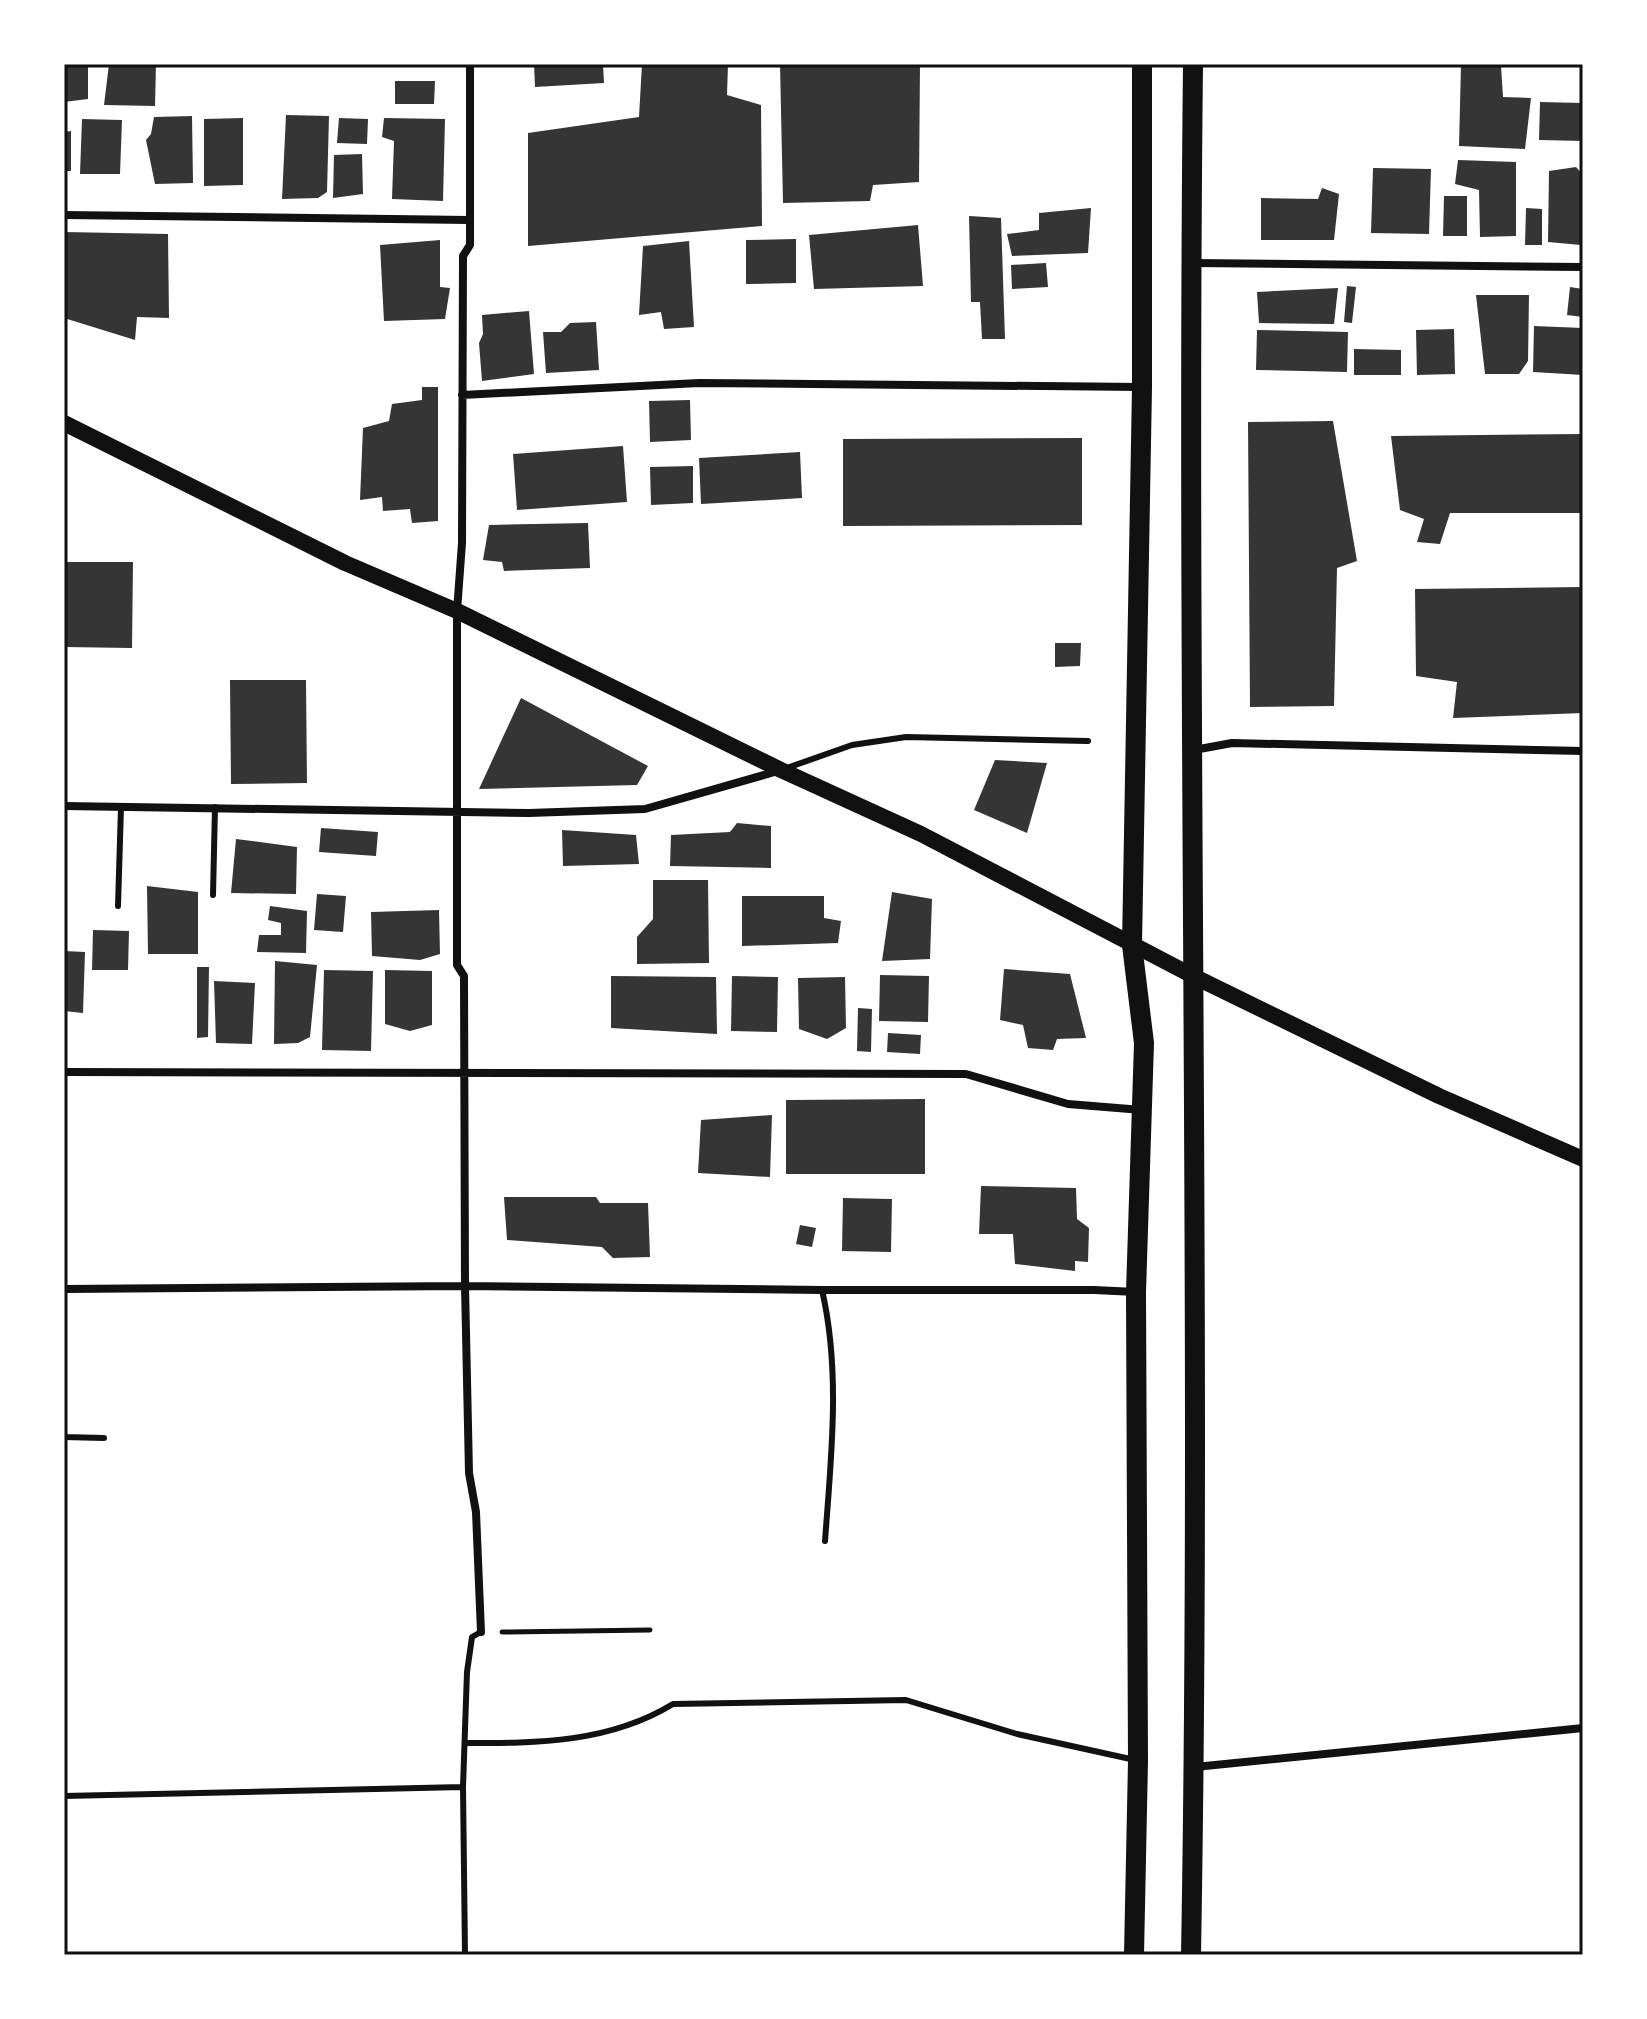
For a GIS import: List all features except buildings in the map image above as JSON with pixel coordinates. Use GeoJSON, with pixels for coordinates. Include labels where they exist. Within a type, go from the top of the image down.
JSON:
{"type":"FeatureCollection","features":[{"type":"Feature","properties":{"kind":"main road"},"geometry":{"type":"LineString","coordinates":[[1134,1955],[1138,1761],[1136,1292],[1144,1043],[1132,945],[1142,387],[1142,64]]}},
{"type":"Feature","properties":{"kind":"main road"},"geometry":{"type":"LineString","coordinates":[[1191,1955],[1195,977],[1191,263],[1193,64]]}},
{"type":"Feature","properties":{"kind":"main road"},"geometry":{"type":"LineString","coordinates":[[64,423],[345,563],[457,611],[781,770],[921,834],[1195,977],[1439,1096],[1583,1159]]}},
{"type":"Feature","properties":{"kind":"street"},"geometry":{"type":"LineString","coordinates":[[470,64],[470,245],[463,256],[462,543],[457,611],[457,965],[464,976],[469,1473],[476,1512],[481,1632]]}},
{"type":"Feature","properties":{"kind":"street"},"geometry":{"type":"LineString","coordinates":[[64,215],[469,220]]}},
{"type":"Feature","properties":{"kind":"street"},"geometry":{"type":"LineString","coordinates":[[1191,263],[1583,267]]}},
{"type":"Feature","properties":{"kind":"street"},"geometry":{"type":"LineString","coordinates":[[462,395],[699,383],[1142,387]]}},
{"type":"Feature","properties":{"kind":"street"},"geometry":{"type":"LineString","coordinates":[[1193,750],[1232,743],[1583,751]]}},
{"type":"Feature","properties":{"kind":"street"},"geometry":{"type":"LineString","coordinates":[[64,806],[529,813],[645,809],[781,770]]}},
{"type":"Feature","properties":{"kind":"street"},"geometry":{"type":"LineString","coordinates":[[64,1072],[966,1074],[1068,1104],[1143,1110]]}},
{"type":"Feature","properties":{"kind":"street"},"geometry":{"type":"LineString","coordinates":[[64,1289],[465,1286],[1136,1292]]}},
{"type":"Feature","properties":{"kind":"street"},"geometry":{"type":"LineString","coordinates":[[1194,1767],[1583,1728]]}},
{"type":"Feature","properties":{"kind":"lane"},"geometry":{"type":"LineString","coordinates":[[781,770],[852,745],[906,737],[1088,741]]}},
{"type":"Feature","properties":{"kind":"lane"},"geometry":{"type":"LineString","coordinates":[[118,906],[121,807]]}},
{"type":"Feature","properties":{"kind":"lane"},"geometry":{"type":"LineString","coordinates":[[213,895],[215,807]]}},
{"type":"Feature","properties":{"kind":"lane"},"geometry":{"type":"LineString","coordinates":[[822,1290],[829,1319],[834,1420],[825,1541]]}},
{"type":"Feature","properties":{"kind":"lane"},"geometry":{"type":"LineString","coordinates":[[64,1431],[64,1437],[104,1438]]}},
{"type":"Feature","properties":{"kind":"lane"},"geometry":{"type":"LineString","coordinates":[[465,1955],[463,1787],[467,1672],[472,1637],[481,1632]]}},
{"type":"Feature","properties":{"kind":"lane"},"geometry":{"type":"LineString","coordinates":[[466,1743],[543,1743],[589,1738],[656,1714],[673,1704],[906,1700],[1017,1734],[1138,1761]]}},
{"type":"Feature","properties":{"kind":"lane"},"geometry":{"type":"LineString","coordinates":[[64,1796],[463,1787]]}},
{"type":"Feature","properties":{"kind":"path"},"geometry":{"type":"LineString","coordinates":[[481,1632],[650,1630]]}}]}
